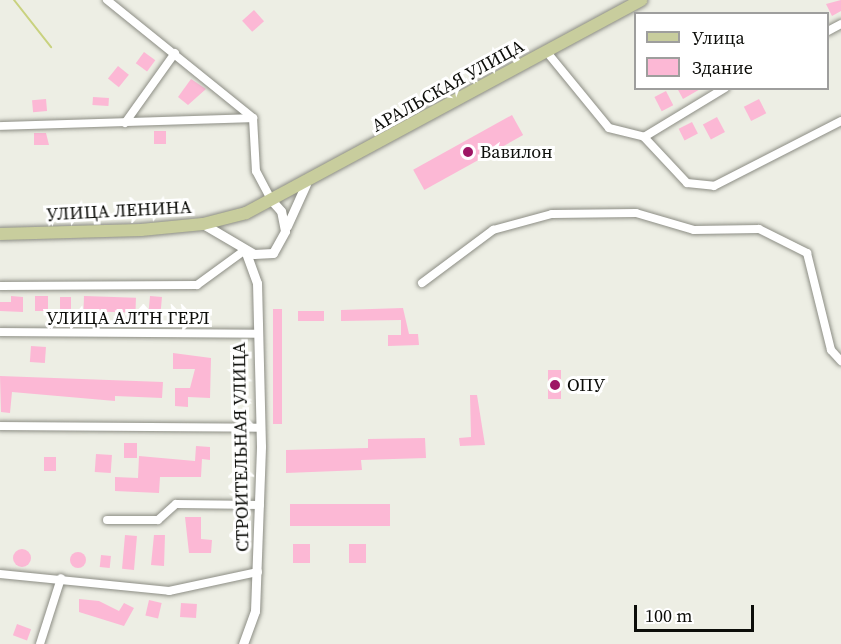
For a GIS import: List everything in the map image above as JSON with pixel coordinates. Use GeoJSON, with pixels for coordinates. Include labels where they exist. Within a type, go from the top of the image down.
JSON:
{"type":"FeatureCollection","features":[{"type":"Feature","properties":{"kind":"main road","name":"АРАЛЬСКАЯ УЛИЦА"},"geometry":{"type":"LineString","coordinates":[[273,202],[641,0]]}},
{"type":"Feature","properties":{"kind":"main road","name":"УЛИЦА ЛЕНИНА"},"geometry":{"type":"LineString","coordinates":[[0,234],[203,224],[273,202]]}},
{"type":"Feature","properties":{"kind":"street"},"geometry":{"type":"LineString","coordinates":[[107,0],[253,118],[256,171],[273,202],[281,211],[285,231]]}},
{"type":"Feature","properties":{"kind":"street"},"geometry":{"type":"LineString","coordinates":[[546,51],[609,128],[644,137],[687,183],[714,186],[841,120]]}},
{"type":"Feature","properties":{"kind":"street"},"geometry":{"type":"LineString","coordinates":[[125,123],[175,53]]}},
{"type":"Feature","properties":{"kind":"street"},"geometry":{"type":"LineString","coordinates":[[644,137],[722,90]]}},
{"type":"Feature","properties":{"kind":"street"},"geometry":{"type":"LineString","coordinates":[[0,126],[253,118]]}},
{"type":"Feature","properties":{"kind":"street"},"geometry":{"type":"LineString","coordinates":[[257,283],[285,231],[306,184]]}},
{"type":"Feature","properties":{"kind":"street"},"geometry":{"type":"LineString","coordinates":[[422,283],[493,230],[552,214],[636,213],[694,230],[759,229],[807,253],[831,350],[841,361]]}},
{"type":"Feature","properties":{"kind":"street"},"geometry":{"type":"LineString","coordinates":[[227,239],[228,218]]}},
{"type":"Feature","properties":{"kind":"street"},"geometry":{"type":"LineString","coordinates":[[203,224],[245,250],[273,253]]}},
{"type":"Feature","properties":{"kind":"street"},"geometry":{"type":"LineString","coordinates":[[0,286],[197,285],[245,250]]}},
{"type":"Feature","properties":{"kind":"street","name":"СТРОИТЕЛЬНАЯ УЛИЦА"},"geometry":{"type":"LineString","coordinates":[[243,644],[255,611],[260,505],[257,283],[245,250]]}},
{"type":"Feature","properties":{"kind":"street","name":"УЛИЦА АЛТН ГЕРЛ"},"geometry":{"type":"LineString","coordinates":[[0,332],[256,334]]}},
{"type":"Feature","properties":{"kind":"street"},"geometry":{"type":"LineString","coordinates":[[0,426],[260,428]]}},
{"type":"Feature","properties":{"kind":"street"},"geometry":{"type":"LineString","coordinates":[[107,520],[158,520],[176,504],[260,505]]}},
{"type":"Feature","properties":{"kind":"street"},"geometry":{"type":"LineString","coordinates":[[0,574],[61,578],[168,591],[258,572]]}},
{"type":"Feature","properties":{"kind":"street"},"geometry":{"type":"LineString","coordinates":[[40,644],[61,578]]}},
{"type":"Feature","properties":{"kind":"building"},"geometry":{"type":"Polygon","coordinates":[[[841,0],[841,11],[832,16],[826,4],[841,0]]]}},
{"type":"Feature","properties":{"kind":"building"},"geometry":{"type":"Polygon","coordinates":[[[254,10],[264,21],[252,32],[242,21],[254,10]]]}},
{"type":"Feature","properties":{"kind":"building"},"geometry":{"type":"Polygon","coordinates":[[[144,52],[155,60],[147,72],[136,63],[144,52]]]}},
{"type":"Feature","properties":{"kind":"building"},"geometry":{"type":"Polygon","coordinates":[[[118,66],[129,75],[119,87],[108,78],[118,66]]]}},
{"type":"Feature","properties":{"kind":"building"},"geometry":{"type":"Polygon","coordinates":[[[191,79],[206,89],[188,105],[178,97],[191,79]]]}},
{"type":"Feature","properties":{"kind":"building"},"geometry":{"type":"Polygon","coordinates":[[[678,90],[699,90],[683,99],[678,90]]]}},
{"type":"Feature","properties":{"kind":"building"},"geometry":{"type":"Polygon","coordinates":[[[666,91],[673,105],[662,111],[654,97],[666,91]]]}},
{"type":"Feature","properties":{"kind":"building"},"geometry":{"type":"Polygon","coordinates":[[[93,97],[109,98],[108,106],[92,105],[93,97]]]}},
{"type":"Feature","properties":{"kind":"building"},"geometry":{"type":"Polygon","coordinates":[[[46,99],[47,111],[33,112],[32,100],[46,99]]]}},
{"type":"Feature","properties":{"kind":"building"},"geometry":{"type":"Polygon","coordinates":[[[759,99],[766,113],[751,121],[744,107],[759,99]]]}},
{"type":"Feature","properties":{"kind":"building","name":"Вавилон"},"geometry":{"type":"Polygon","coordinates":[[[512,115],[523,135],[424,190],[413,170],[512,115]]]}},
{"type":"Feature","properties":{"kind":"building"},"geometry":{"type":"Polygon","coordinates":[[[717,117],[725,132],[711,140],[703,125],[717,117]]]}},
{"type":"Feature","properties":{"kind":"building"},"geometry":{"type":"Polygon","coordinates":[[[692,122],[698,134],[685,140],[679,129],[692,122]]]}},
{"type":"Feature","properties":{"kind":"building"},"geometry":{"type":"Polygon","coordinates":[[[154,131],[166,131],[166,144],[154,144],[154,131]]]}},
{"type":"Feature","properties":{"kind":"building"},"geometry":{"type":"Polygon","coordinates":[[[34,133],[46,133],[49,145],[34,145],[34,133]]]}},
{"type":"Feature","properties":{"kind":"building"},"geometry":{"type":"Polygon","coordinates":[[[11,296],[23,297],[23,312],[0,311],[0,302],[11,302],[11,296]]]}},
{"type":"Feature","properties":{"kind":"building"},"geometry":{"type":"Polygon","coordinates":[[[35,296],[48,296],[48,311],[35,311],[35,296]]]}},
{"type":"Feature","properties":{"kind":"building"},"geometry":{"type":"Polygon","coordinates":[[[84,296],[136,298],[135,313],[83,311],[84,296]]]}},
{"type":"Feature","properties":{"kind":"building"},"geometry":{"type":"Polygon","coordinates":[[[150,296],[162,297],[161,312],[149,311],[150,296]]]}},
{"type":"Feature","properties":{"kind":"building"},"geometry":{"type":"Polygon","coordinates":[[[60,297],[71,297],[71,311],[60,311],[60,297]]]}},
{"type":"Feature","properties":{"kind":"building"},"geometry":{"type":"Polygon","coordinates":[[[403,308],[409,334],[418,334],[419,345],[388,346],[388,335],[401,335],[401,320],[341,321],[341,310],[403,308]]]}},
{"type":"Feature","properties":{"kind":"building"},"geometry":{"type":"Polygon","coordinates":[[[273,309],[282,309],[282,424],[273,424],[273,309]]]}},
{"type":"Feature","properties":{"kind":"building"},"geometry":{"type":"Polygon","coordinates":[[[298,311],[324,311],[324,321],[298,321],[298,311]]]}},
{"type":"Feature","properties":{"kind":"building"},"geometry":{"type":"Polygon","coordinates":[[[31,346],[46,347],[45,363],[30,362],[31,346]]]}},
{"type":"Feature","properties":{"kind":"building"},"geometry":{"type":"Polygon","coordinates":[[[173,353],[211,358],[210,398],[188,397],[188,407],[175,406],[175,388],[190,388],[195,369],[173,369],[173,353]]]}},
{"type":"Feature","properties":{"kind":"building","name":"ОПУ"},"geometry":{"type":"Polygon","coordinates":[[[548,370],[561,370],[561,399],[548,399],[548,370]]]}},
{"type":"Feature","properties":{"kind":"building"},"geometry":{"type":"Polygon","coordinates":[[[0,376],[163,382],[162,398],[115,396],[115,401],[12,392],[10,413],[1,412],[0,376]]]}},
{"type":"Feature","properties":{"kind":"building"},"geometry":{"type":"Polygon","coordinates":[[[470,395],[477,395],[485,445],[460,446],[459,438],[471,437],[470,395]]]}},
{"type":"Feature","properties":{"kind":"building"},"geometry":{"type":"Polygon","coordinates":[[[425,438],[426,458],[361,460],[362,470],[286,473],[286,450],[368,448],[368,439],[425,438]]]}},
{"type":"Feature","properties":{"kind":"building"},"geometry":{"type":"Polygon","coordinates":[[[124,443],[137,443],[137,458],[124,458],[124,443]]]}},
{"type":"Feature","properties":{"kind":"building"},"geometry":{"type":"Polygon","coordinates":[[[196,446],[210,447],[210,460],[202,459],[201,477],[160,477],[159,493],[115,491],[115,477],[138,478],[139,456],[195,461],[196,446]]]}},
{"type":"Feature","properties":{"kind":"building"},"geometry":{"type":"Polygon","coordinates":[[[96,454],[112,455],[111,473],[95,472],[96,454]]]}},
{"type":"Feature","properties":{"kind":"building"},"geometry":{"type":"Polygon","coordinates":[[[44,457],[56,457],[56,471],[44,471],[44,457]]]}},
{"type":"Feature","properties":{"kind":"building"},"geometry":{"type":"Polygon","coordinates":[[[290,504],[390,504],[390,526],[290,526],[290,504]]]}},
{"type":"Feature","properties":{"kind":"building"},"geometry":{"type":"Polygon","coordinates":[[[185,517],[201,517],[201,539],[212,540],[211,553],[189,553],[185,517]]]}},
{"type":"Feature","properties":{"kind":"building"},"geometry":{"type":"Polygon","coordinates":[[[125,535],[137,536],[134,570],[122,569],[125,535]]]}},
{"type":"Feature","properties":{"kind":"building"},"geometry":{"type":"Polygon","coordinates":[[[154,535],[165,535],[164,566],[151,565],[154,535]]]}},
{"type":"Feature","properties":{"kind":"building"},"geometry":{"type":"Polygon","coordinates":[[[293,544],[310,544],[310,563],[293,563],[293,544]]]}},
{"type":"Feature","properties":{"kind":"building"},"geometry":{"type":"Polygon","coordinates":[[[349,544],[366,544],[366,563],[349,563],[349,544]]]}},
{"type":"Feature","properties":{"kind":"building"},"geometry":{"type":"Polygon","coordinates":[[[22,549],[28,552],[31,558],[28,564],[22,567],[16,564],[13,558],[16,552],[22,549]]]}},
{"type":"Feature","properties":{"kind":"building"},"geometry":{"type":"Polygon","coordinates":[[[75,552],[81,552],[86,560],[84,566],[75,568],[70,563],[70,557],[75,552]]]}},
{"type":"Feature","properties":{"kind":"building"},"geometry":{"type":"Polygon","coordinates":[[[101,555],[111,556],[110,568],[100,567],[101,555]]]}},
{"type":"Feature","properties":{"kind":"building"},"geometry":{"type":"Polygon","coordinates":[[[79,599],[99,601],[119,611],[124,603],[134,608],[124,626],[79,612],[79,599]]]}},
{"type":"Feature","properties":{"kind":"building"},"geometry":{"type":"Polygon","coordinates":[[[149,600],[162,603],[158,619],[145,616],[149,600]]]}},
{"type":"Feature","properties":{"kind":"building"},"geometry":{"type":"Polygon","coordinates":[[[181,603],[197,604],[196,618],[180,617],[181,603]]]}},
{"type":"Feature","properties":{"kind":"building"},"geometry":{"type":"Polygon","coordinates":[[[17,624],[31,629],[27,640],[13,635],[17,624]]]}},
{"type":"Feature","properties":{"kind":"waterway"},"geometry":{"type":"LineString","coordinates":[[14,0],[51,47]]}},
{"type":"Feature","properties":{"kind":"place","name":"Вавилон"},"geometry":{"type":"Point","coordinates":[468,152]}},
{"type":"Feature","properties":{"kind":"place","name":"ОПУ"},"geometry":{"type":"Point","coordinates":[555,385]}}]}
